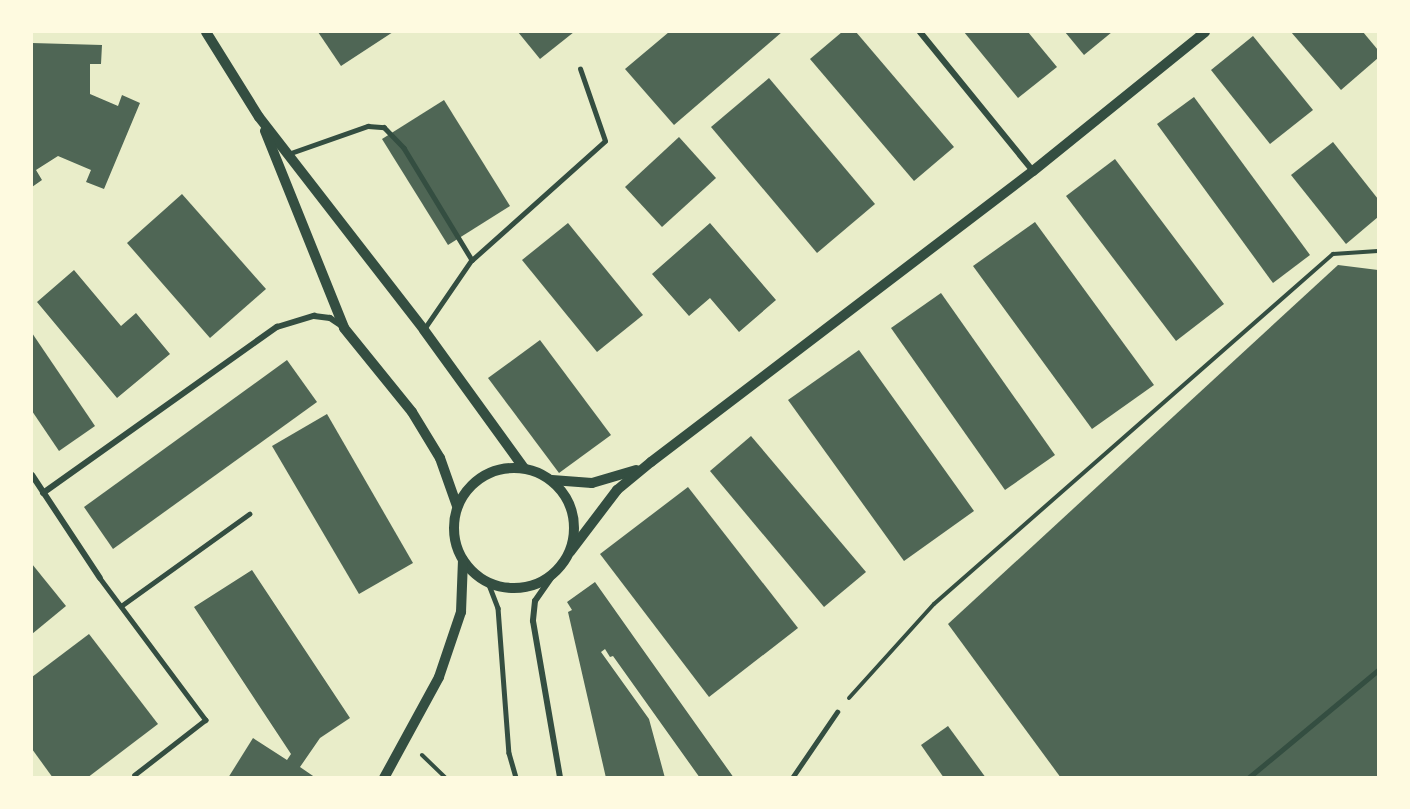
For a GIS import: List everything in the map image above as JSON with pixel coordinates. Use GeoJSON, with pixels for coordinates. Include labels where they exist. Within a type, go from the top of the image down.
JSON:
{"type":"FeatureCollection","features":[{"type":"Feature","properties":{"kind":"street"},"geometry":{"type":"LineString","coordinates":[[206,32],[259,117],[424,330],[524,468]]}},
{"type":"Feature","properties":{"kind":"street"},"geometry":{"type":"LineString","coordinates":[[920,32],[1033,171]]}},
{"type":"Feature","properties":{"kind":"street"},"geometry":{"type":"LineString","coordinates":[[560,777],[533,621],[535,601],[617,490],[1033,171],[1205,32]]}},
{"type":"Feature","properties":{"kind":"street"},"geometry":{"type":"LineString","coordinates":[[259,117],[344,328]]}},
{"type":"Feature","properties":{"kind":"street"},"geometry":{"type":"LineString","coordinates":[[43,493],[277,327],[298,317],[314,316],[330,318],[344,328],[412,412],[440,458],[457,506],[456,543],[463,560],[463,590],[455,635],[439,677],[384,777]]}},
{"type":"Feature","properties":{"kind":"street"},"geometry":{"type":"LineString","coordinates":[[457,506],[477,479],[507,467],[524,468],[549,480],[565,497],[572,512],[574,532],[570,552]]}},
{"type":"Feature","properties":{"kind":"street"},"geometry":{"type":"LineString","coordinates":[[549,480],[592,483],[645,467]]}},
{"type":"Feature","properties":{"kind":"street"},"geometry":{"type":"LineString","coordinates":[[32,475],[99,578]]}},
{"type":"Feature","properties":{"kind":"street"},"geometry":{"type":"LineString","coordinates":[[463,560],[488,582],[502,587],[530,586],[558,568]]}},
{"type":"Feature","properties":{"kind":"street"},"geometry":{"type":"LineString","coordinates":[[1248,777],[1378,670]]}},
{"type":"Feature","properties":{"kind":"lane"},"geometry":{"type":"LineString","coordinates":[[424,330],[472,260],[605,141],[580,69]]}},
{"type":"Feature","properties":{"kind":"lane"},"geometry":{"type":"LineString","coordinates":[[287,154],[368,126],[384,128],[404,148],[472,260]]}},
{"type":"Feature","properties":{"kind":"lane"},"geometry":{"type":"LineString","coordinates":[[121,606],[249,514]]}},
{"type":"Feature","properties":{"kind":"lane"},"geometry":{"type":"LineString","coordinates":[[99,578],[206,720],[135,775]]}},
{"type":"Feature","properties":{"kind":"lane"},"geometry":{"type":"LineString","coordinates":[[488,582],[498,608],[509,753],[516,777]]}},
{"type":"Feature","properties":{"kind":"lane"},"geometry":{"type":"LineString","coordinates":[[792,777],[837,712]]}},
{"type":"Feature","properties":{"kind":"path"},"geometry":{"type":"LineString","coordinates":[[837,712],[934,604],[1334,254],[1378,251]]}},
{"type":"Feature","properties":{"kind":"path"},"geometry":{"type":"LineString","coordinates":[[403,744],[430,759],[446,777]]}},
{"type":"Feature","properties":{"kind":"building"},"geometry":{"type":"Polygon","coordinates":[[[318,32],[393,32],[341,66],[318,32]]]}},
{"type":"Feature","properties":{"kind":"building"},"geometry":{"type":"Polygon","coordinates":[[[518,32],[574,32],[540,59],[518,32]]]}},
{"type":"Feature","properties":{"kind":"building"},"geometry":{"type":"Polygon","coordinates":[[[669,32],[782,32],[674,125],[625,69],[669,32]]]}},
{"type":"Feature","properties":{"kind":"building"},"geometry":{"type":"Polygon","coordinates":[[[842,32],[856,32],[954,147],[914,181],[810,59],[842,32]]]}},
{"type":"Feature","properties":{"kind":"building"},"geometry":{"type":"Polygon","coordinates":[[[964,32],[1028,32],[1057,67],[1018,98],[964,32]]]}},
{"type":"Feature","properties":{"kind":"building"},"geometry":{"type":"Polygon","coordinates":[[[1065,32],[1112,32],[1084,55],[1065,32]]]}},
{"type":"Feature","properties":{"kind":"building"},"geometry":{"type":"Polygon","coordinates":[[[1291,32],[1363,32],[1378,50],[1378,58],[1341,90],[1291,32]]]}},
{"type":"Feature","properties":{"kind":"building"},"geometry":{"type":"Polygon","coordinates":[[[1253,36],[1313,110],[1270,144],[1211,70],[1253,36]]]}},
{"type":"Feature","properties":{"kind":"building"},"geometry":{"type":"Polygon","coordinates":[[[32,43],[102,45],[101,64],[90,64],[90,94],[118,106],[122,95],[140,103],[104,189],[86,182],[91,170],[58,156],[36,170],[42,180],[32,187],[32,43]]]}},
{"type":"Feature","properties":{"kind":"building"},"geometry":{"type":"Polygon","coordinates":[[[769,78],[875,204],[817,253],[711,127],[769,78]]]}},
{"type":"Feature","properties":{"kind":"building"},"geometry":{"type":"Polygon","coordinates":[[[1194,97],[1310,255],[1273,283],[1157,124],[1194,97]]]}},
{"type":"Feature","properties":{"kind":"building"},"geometry":{"type":"Polygon","coordinates":[[[444,100],[510,206],[448,245],[382,139],[444,100]]]}},
{"type":"Feature","properties":{"kind":"building"},"geometry":{"type":"Polygon","coordinates":[[[679,137],[716,178],[662,227],[625,187],[679,137]]]}},
{"type":"Feature","properties":{"kind":"building"},"geometry":{"type":"Polygon","coordinates":[[[1333,142],[1378,199],[1378,217],[1346,244],[1291,175],[1333,142]]]}},
{"type":"Feature","properties":{"kind":"building"},"geometry":{"type":"Polygon","coordinates":[[[1115,159],[1224,304],[1176,341],[1066,196],[1115,159]]]}},
{"type":"Feature","properties":{"kind":"building"},"geometry":{"type":"Polygon","coordinates":[[[182,194],[266,289],[210,338],[127,243],[182,194]]]}},
{"type":"Feature","properties":{"kind":"building"},"geometry":{"type":"Polygon","coordinates":[[[1035,222],[1154,385],[1092,429],[973,266],[1035,222]]]}},
{"type":"Feature","properties":{"kind":"building"},"geometry":{"type":"Polygon","coordinates":[[[568,223],[643,315],[597,352],[522,260],[568,223]]]}},
{"type":"Feature","properties":{"kind":"building"},"geometry":{"type":"Polygon","coordinates":[[[710,223],[776,300],[739,332],[710,298],[689,316],[652,274],[710,223]]]}},
{"type":"Feature","properties":{"kind":"building"},"geometry":{"type":"Polygon","coordinates":[[[1338,265],[1378,270],[1378,778],[1061,778],[948,624],[1338,265]]]}},
{"type":"Feature","properties":{"kind":"building"},"geometry":{"type":"Polygon","coordinates":[[[74,270],[121,326],[136,313],[170,354],[117,398],[37,302],[74,270]]]}},
{"type":"Feature","properties":{"kind":"building"},"geometry":{"type":"Polygon","coordinates":[[[941,293],[1055,455],[1005,490],[891,328],[941,293]]]}},
{"type":"Feature","properties":{"kind":"building"},"geometry":{"type":"Polygon","coordinates":[[[32,333],[95,426],[59,451],[32,411],[32,333]]]}},
{"type":"Feature","properties":{"kind":"building"},"geometry":{"type":"Polygon","coordinates":[[[540,340],[611,435],[559,473],[488,378],[540,340]]]}},
{"type":"Feature","properties":{"kind":"building"},"geometry":{"type":"Polygon","coordinates":[[[859,350],[974,511],[904,561],[788,400],[859,350]]]}},
{"type":"Feature","properties":{"kind":"building"},"geometry":{"type":"Polygon","coordinates":[[[287,360],[317,402],[113,549],[84,507],[287,360]]]}},
{"type":"Feature","properties":{"kind":"building"},"geometry":{"type":"Polygon","coordinates":[[[327,414],[413,563],[359,594],[272,446],[327,414]]]}},
{"type":"Feature","properties":{"kind":"building"},"geometry":{"type":"Polygon","coordinates":[[[751,436],[866,572],[824,607],[710,471],[751,436]]]}},
{"type":"Feature","properties":{"kind":"building"},"geometry":{"type":"Polygon","coordinates":[[[688,487],[798,628],[709,697],[600,554],[688,487]]]}},
{"type":"Feature","properties":{"kind":"building"},"geometry":{"type":"Polygon","coordinates":[[[32,564],[66,606],[32,634],[32,564]]]}},
{"type":"Feature","properties":{"kind":"building"},"geometry":{"type":"Polygon","coordinates":[[[252,570],[350,718],[320,738],[300,767],[316,778],[228,778],[253,738],[287,760],[291,754],[194,607],[252,570]]]}},
{"type":"Feature","properties":{"kind":"building"},"geometry":{"type":"Polygon","coordinates":[[[595,582],[734,778],[700,778],[613,656],[610,657],[605,649],[601,652],[649,719],[665,778],[606,778],[568,612],[572,610],[567,602],[595,582]]]}},
{"type":"Feature","properties":{"kind":"building"},"geometry":{"type":"Polygon","coordinates":[[[89,634],[158,724],[87,778],[53,778],[32,749],[32,677],[89,634]]]}},
{"type":"Feature","properties":{"kind":"building"},"geometry":{"type":"Polygon","coordinates":[[[948,726],[986,778],[944,778],[921,745],[948,726]]]}}]}
